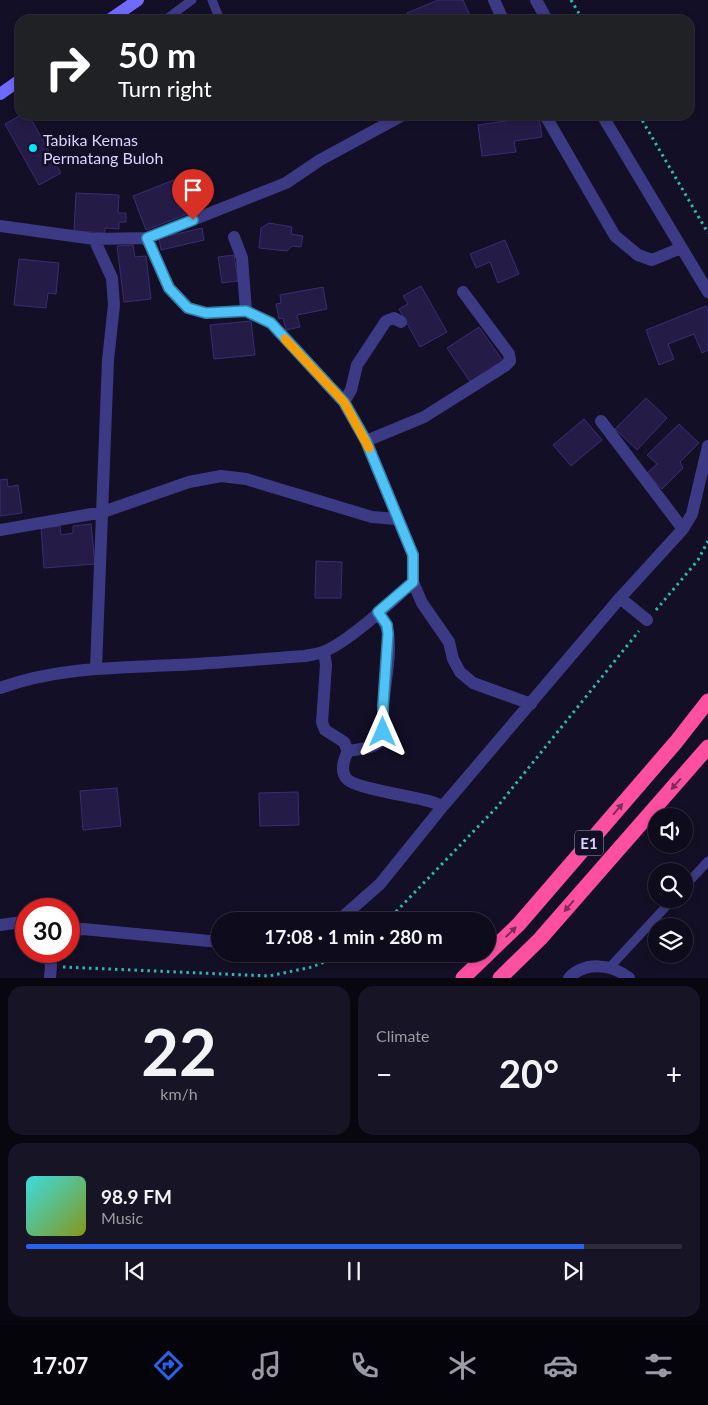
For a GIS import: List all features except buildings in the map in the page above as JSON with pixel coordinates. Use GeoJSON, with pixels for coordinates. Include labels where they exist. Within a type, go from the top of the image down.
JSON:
{"type":"FeatureCollection","features":[{"type":"Feature","properties":{"kind":"highway","name":"E1"},"geometry":{"type":"LineString","coordinates":[[463,978],[519,924],[676,742],[708,701]]}},
{"type":"Feature","properties":{"kind":"highway","name":"E1"},"geometry":{"type":"LineString","coordinates":[[500,978],[540,939],[708,747]]}},
{"type":"Feature","properties":{"kind":"main road"},"geometry":{"type":"LineString","coordinates":[[116,15],[138,0]]}},
{"type":"Feature","properties":{"kind":"main road"},"geometry":{"type":"LineString","coordinates":[[0,94],[15,84]]}},
{"type":"Feature","properties":{"kind":"street"},"geometry":{"type":"LineString","coordinates":[[494,0],[501,15]]}},
{"type":"Feature","properties":{"kind":"street"},"geometry":{"type":"LineString","coordinates":[[536,0],[544,15]]}},
{"type":"Feature","properties":{"kind":"street"},"geometry":{"type":"LineString","coordinates":[[0,226],[94,239],[147,238],[286,183],[320,160],[394,120]]}},
{"type":"Feature","properties":{"kind":"street"},"geometry":{"type":"LineString","coordinates":[[548,120],[615,236],[638,255],[652,260],[681,248]]}},
{"type":"Feature","properties":{"kind":"street"},"geometry":{"type":"LineString","coordinates":[[605,120],[708,292]]}},
{"type":"Feature","properties":{"kind":"street"},"geometry":{"type":"LineString","coordinates":[[234,237],[242,258],[246,311]]}},
{"type":"Feature","properties":{"kind":"street"},"geometry":{"type":"LineString","coordinates":[[147,238],[169,288],[188,308],[206,313],[246,311],[271,323],[344,402],[366,441],[413,555],[413,582],[422,603],[449,642],[453,659],[460,672],[473,684],[531,704]]}},
{"type":"Feature","properties":{"kind":"street"},"geometry":{"type":"LineString","coordinates":[[94,239],[112,278],[114,305],[108,360],[96,668]]}},
{"type":"Feature","properties":{"kind":"street"},"geometry":{"type":"LineString","coordinates":[[366,441],[424,417],[510,361],[509,354],[463,292]]}},
{"type":"Feature","properties":{"kind":"street"},"geometry":{"type":"LineString","coordinates":[[344,402],[351,390],[356,365],[386,321],[394,318],[402,322]]}},
{"type":"Feature","properties":{"kind":"street"},"geometry":{"type":"LineString","coordinates":[[601,421],[683,529]]}},
{"type":"Feature","properties":{"kind":"street"},"geometry":{"type":"LineString","coordinates":[[348,912],[380,884],[443,806],[620,598],[683,529],[692,514],[708,446]]}},
{"type":"Feature","properties":{"kind":"street"},"geometry":{"type":"LineString","coordinates":[[0,530],[103,512],[189,482],[221,476],[246,479],[372,517],[397,519]]}},
{"type":"Feature","properties":{"kind":"street"},"geometry":{"type":"LineString","coordinates":[[0,688],[46,675],[96,668],[305,656],[322,652],[339,643],[413,582]]}},
{"type":"Feature","properties":{"kind":"street"},"geometry":{"type":"LineString","coordinates":[[620,598],[648,620]]}},
{"type":"Feature","properties":{"kind":"street"},"geometry":{"type":"LineString","coordinates":[[378,612],[387,625],[388,634],[383,732],[380,741],[373,746],[348,751],[343,760],[344,772],[348,780],[365,786],[426,800],[443,806]]}},
{"type":"Feature","properties":{"kind":"street"},"geometry":{"type":"LineString","coordinates":[[322,652],[326,665],[322,722],[325,730],[344,742],[348,751]]}},
{"type":"Feature","properties":{"kind":"street"},"geometry":{"type":"LineString","coordinates":[[0,924],[15,923]]}},
{"type":"Feature","properties":{"kind":"street"},"geometry":{"type":"LineString","coordinates":[[80,929],[211,941]]}},
{"type":"Feature","properties":{"kind":"street"},"geometry":{"type":"LineString","coordinates":[[569,978],[573,973],[589,965],[610,967],[629,978]]}},
{"type":"Feature","properties":{"kind":"lane"},"geometry":{"type":"LineString","coordinates":[[172,15],[192,0]]}},
{"type":"Feature","properties":{"kind":"lane"},"geometry":{"type":"LineString","coordinates":[[212,0],[218,15]]}},
{"type":"Feature","properties":{"kind":"lane"},"geometry":{"type":"LineString","coordinates":[[693,877],[708,861]]}},
{"type":"Feature","properties":{"kind":"lane"},"geometry":{"type":"LineString","coordinates":[[610,967],[665,908]]}},
{"type":"Feature","properties":{"kind":"path"},"geometry":{"type":"LineString","coordinates":[[572,0],[580,15]]}},
{"type":"Feature","properties":{"kind":"path"},"geometry":{"type":"LineString","coordinates":[[642,120],[708,233]]}},
{"type":"Feature","properties":{"kind":"path"},"geometry":{"type":"LineString","coordinates":[[396,912],[497,807],[698,560],[708,541]]}},
{"type":"Feature","properties":{"kind":"path"},"geometry":{"type":"LineString","coordinates":[[51,975],[268,976],[312,967],[324,962]]}},
{"type":"Feature","properties":{"kind":"slow traffic"},"geometry":{"type":"LineString","coordinates":[[285,339],[344,402],[369,448]]}},
{"type":"Feature","properties":{"kind":"place","name":"Tabika Kemas Permatang Buloh"},"geometry":{"type":"Point","coordinates":[33,148]}},
{"type":"Feature","properties":{"kind":"route"},"geometry":{"type":"LineString","coordinates":[[193,220],[147,238],[169,288],[188,308],[206,313],[246,311],[271,323],[344,402],[366,441],[413,555],[413,582],[378,612],[387,625],[388,634],[383,732]]}}]}
